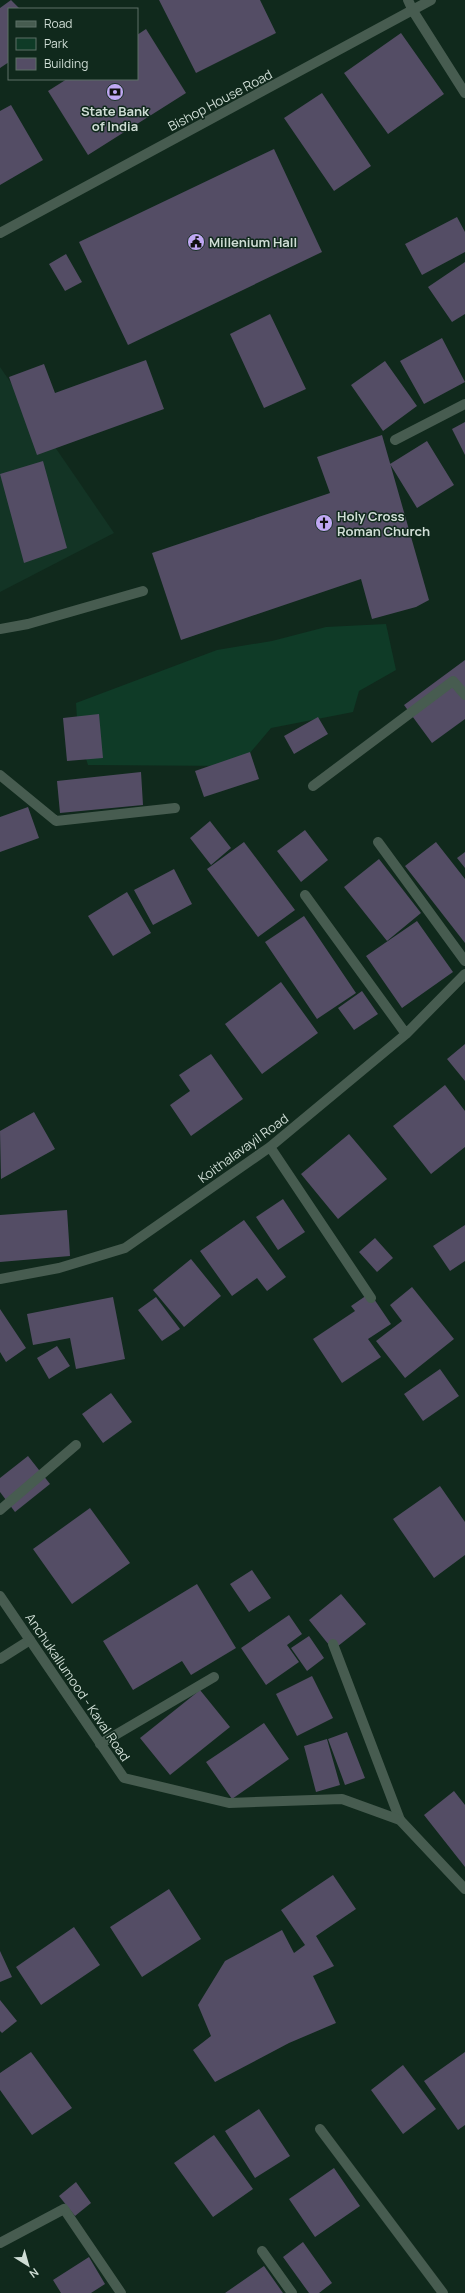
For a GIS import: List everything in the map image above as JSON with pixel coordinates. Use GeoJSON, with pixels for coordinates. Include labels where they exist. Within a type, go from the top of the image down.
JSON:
{"type":"FeatureCollection","features":[{"type":"Feature","properties":{"kind":"street"},"geometry":{"type":"LineString","coordinates":[[408,0],[413,11],[465,93]]}},
{"type":"Feature","properties":{"kind":"street","name":"Bishop House Road"},"geometry":{"type":"LineString","coordinates":[[0,233],[432,0]]}},
{"type":"Feature","properties":{"kind":"street"},"geometry":{"type":"LineString","coordinates":[[396,440],[465,404]]}},
{"type":"Feature","properties":{"kind":"street"},"geometry":{"type":"LineString","coordinates":[[0,629],[28,624],[143,591]]}},
{"type":"Feature","properties":{"kind":"street"},"geometry":{"type":"LineString","coordinates":[[313,786],[453,681],[465,695]]}},
{"type":"Feature","properties":{"kind":"street"},"geometry":{"type":"LineString","coordinates":[[0,775],[3,775],[56,821],[175,808]]}},
{"type":"Feature","properties":{"kind":"street"},"geometry":{"type":"LineString","coordinates":[[378,842],[465,961]]}},
{"type":"Feature","properties":{"kind":"street"},"geometry":{"type":"LineString","coordinates":[[305,895],[406,1034]]}},
{"type":"Feature","properties":{"kind":"street","name":"Koithalavayil Road"},"geometry":{"type":"LineString","coordinates":[[0,1279],[59,1268],[125,1248],[270,1147],[406,1034],[465,974]]}},
{"type":"Feature","properties":{"kind":"street"},"geometry":{"type":"LineString","coordinates":[[270,1147],[371,1298]]}},
{"type":"Feature","properties":{"kind":"street"},"geometry":{"type":"LineString","coordinates":[[0,1510],[76,1445]]}},
{"type":"Feature","properties":{"kind":"street","name":"Anchukallumood - Kaval Road"},"geometry":{"type":"LineString","coordinates":[[0,1596],[124,1778],[229,1803],[342,1799],[400,1820],[465,1889]]}},
{"type":"Feature","properties":{"kind":"street"},"geometry":{"type":"LineString","coordinates":[[0,1659],[30,1640]]}},
{"type":"Feature","properties":{"kind":"street"},"geometry":{"type":"LineString","coordinates":[[333,1644],[400,1820]]}},
{"type":"Feature","properties":{"kind":"street"},"geometry":{"type":"LineString","coordinates":[[100,1744],[214,1678]]}},
{"type":"Feature","properties":{"kind":"street"},"geometry":{"type":"LineString","coordinates":[[320,2129],[443,2293]]}},
{"type":"Feature","properties":{"kind":"street"},"geometry":{"type":"LineString","coordinates":[[0,2243],[64,2209],[121,2293]]}},
{"type":"Feature","properties":{"kind":"street"},"geometry":{"type":"LineString","coordinates":[[262,2251],[292,2293]]}},
{"type":"Feature","properties":{"kind":"shaded area"},"geometry":{"type":"Polygon","coordinates":[[[0,367],[114,533],[0,592],[0,367]]]}},
{"type":"Feature","properties":{"kind":"green space"},"geometry":{"type":"Polygon","coordinates":[[[386,624],[396,670],[359,691],[353,712],[271,728],[239,766],[88,765],[78,734],[76,703],[217,650],[272,641],[326,627],[386,624]]]}},
{"type":"Feature","properties":{"kind":"building"},"geometry":{"type":"Polygon","coordinates":[[[11,0],[19,8],[8,8],[8,63],[0,68],[0,8],[11,0]]]}},
{"type":"Feature","properties":{"kind":"building"},"geometry":{"type":"Polygon","coordinates":[[[159,0],[260,0],[276,33],[196,73],[159,0]]]}},
{"type":"Feature","properties":{"kind":"building"},"geometry":{"type":"Polygon","coordinates":[[[146,29],[186,93],[88,155],[48,91],[65,80],[138,80],[138,34],[146,29]]]}},
{"type":"Feature","properties":{"kind":"building"},"geometry":{"type":"Polygon","coordinates":[[[401,33],[444,94],[388,134],[344,73],[401,33]]]}},
{"type":"Feature","properties":{"kind":"building"},"geometry":{"type":"Polygon","coordinates":[[[322,93],[371,166],[334,191],[284,118],[322,93]]]}},
{"type":"Feature","properties":{"kind":"building"},"geometry":{"type":"Polygon","coordinates":[[[11,105],[43,160],[0,185],[0,111],[11,105]]]}},
{"type":"Feature","properties":{"kind":"building"},"geometry":{"type":"Polygon","coordinates":[[[274,149],[322,252],[128,345],[79,242],[274,149]]]}},
{"type":"Feature","properties":{"kind":"building"},"geometry":{"type":"Polygon","coordinates":[[[457,217],[465,232],[465,252],[422,275],[405,244],[457,217]]]}},
{"type":"Feature","properties":{"kind":"building"},"geometry":{"type":"Polygon","coordinates":[[[66,254],[82,282],[65,291],[49,264],[66,254]]]}},
{"type":"Feature","properties":{"kind":"building"},"geometry":{"type":"Polygon","coordinates":[[[465,262],[465,314],[452,322],[428,287],[465,262]]]}},
{"type":"Feature","properties":{"kind":"building"},"geometry":{"type":"Polygon","coordinates":[[[270,314],[306,389],[264,408],[230,334],[270,314]]]}},
{"type":"Feature","properties":{"kind":"building"},"geometry":{"type":"Polygon","coordinates":[[[442,338],[465,382],[424,404],[400,361],[442,338]]]}},
{"type":"Feature","properties":{"kind":"building"},"geometry":{"type":"Polygon","coordinates":[[[146,360],[164,409],[37,455],[9,377],[44,364],[55,393],[146,360]]]}},
{"type":"Feature","properties":{"kind":"building"},"geometry":{"type":"Polygon","coordinates":[[[385,361],[417,406],[383,431],[351,385],[385,361]]]}},
{"type":"Feature","properties":{"kind":"building"},"geometry":{"type":"Polygon","coordinates":[[[465,422],[465,455],[452,429],[465,422]]]}},
{"type":"Feature","properties":{"kind":"building","name":"Holy Cross Roman Church"},"geometry":{"type":"Polygon","coordinates":[[[382,435],[429,600],[416,607],[372,619],[361,579],[181,640],[152,553],[330,493],[317,457],[382,435]]]}},
{"type":"Feature","properties":{"kind":"building"},"geometry":{"type":"Polygon","coordinates":[[[427,441],[454,485],[417,508],[390,464],[427,441]]]}},
{"type":"Feature","properties":{"kind":"building"},"geometry":{"type":"Polygon","coordinates":[[[43,461],[67,548],[24,563],[0,474],[43,461]]]}},
{"type":"Feature","properties":{"kind":"building"},"geometry":{"type":"Polygon","coordinates":[[[465,660],[465,719],[432,743],[404,705],[465,660]]]}},
{"type":"Feature","properties":{"kind":"building"},"geometry":{"type":"Polygon","coordinates":[[[99,714],[103,758],[67,761],[63,718],[99,714]]]}},
{"type":"Feature","properties":{"kind":"building"},"geometry":{"type":"Polygon","coordinates":[[[318,717],[328,734],[294,754],[284,736],[318,717]]]}},
{"type":"Feature","properties":{"kind":"building"},"geometry":{"type":"Polygon","coordinates":[[[250,752],[259,779],[204,797],[195,771],[250,752]]]}},
{"type":"Feature","properties":{"kind":"building"},"geometry":{"type":"Polygon","coordinates":[[[141,772],[143,805],[60,813],[57,781],[141,772]]]}},
{"type":"Feature","properties":{"kind":"building"},"geometry":{"type":"Polygon","coordinates":[[[28,807],[39,838],[0,852],[0,817],[28,807]]]}},
{"type":"Feature","properties":{"kind":"building"},"geometry":{"type":"Polygon","coordinates":[[[210,821],[231,848],[211,865],[190,838],[210,821]]]}},
{"type":"Feature","properties":{"kind":"building"},"geometry":{"type":"Polygon","coordinates":[[[305,830],[328,860],[301,882],[277,851],[305,830]]]}},
{"type":"Feature","properties":{"kind":"building"},"geometry":{"type":"Polygon","coordinates":[[[244,842],[295,910],[258,937],[207,869],[244,842]]]}},
{"type":"Feature","properties":{"kind":"building"},"geometry":{"type":"Polygon","coordinates":[[[436,842],[465,879],[465,943],[405,866],[436,842]]]}},
{"type":"Feature","properties":{"kind":"building"},"geometry":{"type":"Polygon","coordinates":[[[465,852],[465,868],[457,858],[465,852]]]}},
{"type":"Feature","properties":{"kind":"building"},"geometry":{"type":"Polygon","coordinates":[[[379,859],[421,913],[387,941],[344,887],[379,859]]]}},
{"type":"Feature","properties":{"kind":"building"},"geometry":{"type":"Polygon","coordinates":[[[174,869],[192,904],[153,925],[134,890],[174,869]]]}},
{"type":"Feature","properties":{"kind":"building"},"geometry":{"type":"Polygon","coordinates":[[[127,892],[151,933],[113,956],[88,916],[127,892]]]}},
{"type":"Feature","properties":{"kind":"building"},"geometry":{"type":"Polygon","coordinates":[[[304,916],[356,993],[317,1019],[265,942],[304,916]]]}},
{"type":"Feature","properties":{"kind":"building"},"geometry":{"type":"Polygon","coordinates":[[[417,921],[453,972],[402,1008],[366,956],[417,921]]]}},
{"type":"Feature","properties":{"kind":"building"},"geometry":{"type":"Polygon","coordinates":[[[281,982],[318,1033],[262,1074],[225,1024],[281,982]]]}},
{"type":"Feature","properties":{"kind":"building"},"geometry":{"type":"Polygon","coordinates":[[[362,991],[378,1014],[354,1030],[338,1008],[362,991]]]}},
{"type":"Feature","properties":{"kind":"building"},"geometry":{"type":"Polygon","coordinates":[[[465,1044],[465,1081],[447,1059],[465,1044]]]}},
{"type":"Feature","properties":{"kind":"building"},"geometry":{"type":"Polygon","coordinates":[[[211,1054],[243,1099],[191,1136],[170,1105],[190,1091],[179,1075],[211,1054]]]}},
{"type":"Feature","properties":{"kind":"building"},"geometry":{"type":"Polygon","coordinates":[[[445,1085],[465,1111],[465,1147],[431,1174],[393,1126],[445,1085]]]}},
{"type":"Feature","properties":{"kind":"building"},"geometry":{"type":"Polygon","coordinates":[[[34,1112],[55,1149],[1,1179],[0,1131],[34,1112]]]}},
{"type":"Feature","properties":{"kind":"building"},"geometry":{"type":"Polygon","coordinates":[[[349,1134],[387,1179],[338,1219],[301,1174],[349,1134]]]}},
{"type":"Feature","properties":{"kind":"building"},"geometry":{"type":"Polygon","coordinates":[[[283,1199],[305,1232],[278,1250],[256,1217],[283,1199]]]}},
{"type":"Feature","properties":{"kind":"building"},"geometry":{"type":"Polygon","coordinates":[[[67,1210],[70,1256],[0,1262],[0,1215],[67,1210]]]}},
{"type":"Feature","properties":{"kind":"building"},"geometry":{"type":"Polygon","coordinates":[[[244,1220],[286,1277],[267,1291],[257,1278],[232,1296],[200,1251],[244,1220]]]}},
{"type":"Feature","properties":{"kind":"building"},"geometry":{"type":"Polygon","coordinates":[[[465,1225],[465,1261],[450,1271],[433,1246],[465,1225]]]}},
{"type":"Feature","properties":{"kind":"building"},"geometry":{"type":"Polygon","coordinates":[[[375,1238],[393,1258],[377,1272],[359,1252],[375,1238]]]}},
{"type":"Feature","properties":{"kind":"building"},"geometry":{"type":"Polygon","coordinates":[[[191,1259],[221,1296],[184,1327],[153,1290],[191,1259]]]}},
{"type":"Feature","properties":{"kind":"building"},"geometry":{"type":"Polygon","coordinates":[[[412,1287],[454,1339],[405,1378],[376,1341],[402,1321],[390,1305],[412,1287]]]}},
{"type":"Feature","properties":{"kind":"building"},"geometry":{"type":"Polygon","coordinates":[[[370,1293],[391,1324],[368,1339],[381,1357],[342,1383],[313,1339],[355,1311],[351,1306],[370,1293]]]}},
{"type":"Feature","properties":{"kind":"building"},"geometry":{"type":"Polygon","coordinates":[[[113,1297],[125,1359],[76,1369],[70,1338],[33,1345],[27,1314],[113,1297]]]}},
{"type":"Feature","properties":{"kind":"building"},"geometry":{"type":"Polygon","coordinates":[[[156,1297],[180,1329],[162,1341],[138,1310],[156,1297]]]}},
{"type":"Feature","properties":{"kind":"building"},"geometry":{"type":"Polygon","coordinates":[[[0,1309],[26,1348],[6,1362],[0,1352],[0,1309]]]}},
{"type":"Feature","properties":{"kind":"building"},"geometry":{"type":"Polygon","coordinates":[[[57,1346],[70,1366],[49,1379],[37,1358],[57,1346]]]}},
{"type":"Feature","properties":{"kind":"building"},"geometry":{"type":"Polygon","coordinates":[[[440,1369],[459,1396],[423,1421],[404,1394],[440,1369]]]}},
{"type":"Feature","properties":{"kind":"building"},"geometry":{"type":"Polygon","coordinates":[[[111,1393],[132,1422],[103,1443],[82,1414],[111,1393]]]}},
{"type":"Feature","properties":{"kind":"building"},"geometry":{"type":"Polygon","coordinates":[[[28,1456],[50,1484],[15,1512],[0,1492],[0,1478],[28,1456]]]}},
{"type":"Feature","properties":{"kind":"building"},"geometry":{"type":"Polygon","coordinates":[[[440,1486],[465,1522],[465,1555],[434,1578],[393,1519],[440,1486]]]}},
{"type":"Feature","properties":{"kind":"building"},"geometry":{"type":"Polygon","coordinates":[[[90,1508],[130,1563],[72,1604],[33,1549],[90,1508]]]}},
{"type":"Feature","properties":{"kind":"building"},"geometry":{"type":"Polygon","coordinates":[[[252,1570],[271,1598],[249,1612],[230,1584],[252,1570]]]}},
{"type":"Feature","properties":{"kind":"building"},"geometry":{"type":"Polygon","coordinates":[[[197,1584],[236,1648],[191,1675],[182,1661],[133,1690],[103,1641],[197,1584]]]}},
{"type":"Feature","properties":{"kind":"building"},"geometry":{"type":"Polygon","coordinates":[[[341,1594],[366,1624],[333,1650],[309,1620],[341,1594]]]}},
{"type":"Feature","properties":{"kind":"building"},"geometry":{"type":"Polygon","coordinates":[[[289,1615],[302,1634],[287,1645],[299,1662],[266,1685],[241,1648],[289,1615]]]}},
{"type":"Feature","properties":{"kind":"building"},"geometry":{"type":"Polygon","coordinates":[[[309,1636],[324,1658],[307,1671],[291,1648],[309,1636]]]}},
{"type":"Feature","properties":{"kind":"building"},"geometry":{"type":"Polygon","coordinates":[[[312,1676],[333,1718],[297,1736],[276,1694],[312,1676]]]}},
{"type":"Feature","properties":{"kind":"building"},"geometry":{"type":"Polygon","coordinates":[[[200,1690],[230,1727],[170,1775],[140,1738],[200,1690]]]}},
{"type":"Feature","properties":{"kind":"building"},"geometry":{"type":"Polygon","coordinates":[[[264,1723],[289,1759],[232,1799],[206,1762],[264,1723]]]}},
{"type":"Feature","properties":{"kind":"building"},"geometry":{"type":"Polygon","coordinates":[[[347,1732],[365,1778],[345,1785],[328,1739],[347,1732]]]}},
{"type":"Feature","properties":{"kind":"building"},"geometry":{"type":"Polygon","coordinates":[[[327,1739],[340,1785],[316,1792],[304,1746],[327,1739]]]}},
{"type":"Feature","properties":{"kind":"building"},"geometry":{"type":"Polygon","coordinates":[[[454,1791],[465,1805],[465,1867],[424,1815],[454,1791]]]}},
{"type":"Feature","properties":{"kind":"building"},"geometry":{"type":"Polygon","coordinates":[[[333,1875],[356,1909],[316,1936],[334,1966],[313,1976],[336,2023],[289,2043],[215,2082],[193,2050],[211,2036],[198,2005],[225,1961],[282,1930],[294,1953],[305,1945],[281,1910],[333,1875]]]}},
{"type":"Feature","properties":{"kind":"building"},"geometry":{"type":"Polygon","coordinates":[[[169,1889],[201,1939],[142,1977],[110,1927],[169,1889]]]}},
{"type":"Feature","properties":{"kind":"building"},"geometry":{"type":"Polygon","coordinates":[[[74,1927],[100,1965],[41,2005],[16,1967],[74,1927]]]}},
{"type":"Feature","properties":{"kind":"building"},"geometry":{"type":"Polygon","coordinates":[[[0,1951],[12,1977],[0,1982],[0,1951]]]}},
{"type":"Feature","properties":{"kind":"building"},"geometry":{"type":"Polygon","coordinates":[[[0,2000],[17,2021],[2,2033],[0,2031],[0,2000]]]}},
{"type":"Feature","properties":{"kind":"building"},"geometry":{"type":"Polygon","coordinates":[[[31,2052],[72,2108],[32,2135],[0,2090],[0,2073],[31,2052]]]}},
{"type":"Feature","properties":{"kind":"building"},"geometry":{"type":"Polygon","coordinates":[[[465,2052],[465,2125],[458,2130],[424,2081],[465,2052]]]}},
{"type":"Feature","properties":{"kind":"building"},"geometry":{"type":"Polygon","coordinates":[[[403,2065],[436,2109],[403,2134],[371,2090],[403,2065]]]}},
{"type":"Feature","properties":{"kind":"building"},"geometry":{"type":"Polygon","coordinates":[[[259,2109],[290,2156],[255,2178],[225,2131],[259,2109]]]}},
{"type":"Feature","properties":{"kind":"building"},"geometry":{"type":"Polygon","coordinates":[[[214,2135],[253,2189],[213,2217],[174,2163],[214,2135]]]}},
{"type":"Feature","properties":{"kind":"building"},"geometry":{"type":"Polygon","coordinates":[[[334,2168],[360,2206],[315,2237],[289,2199],[334,2168]]]}},
{"type":"Feature","properties":{"kind":"building"},"geometry":{"type":"Polygon","coordinates":[[[76,2182],[91,2203],[75,2216],[59,2196],[76,2182]]]}},
{"type":"Feature","properties":{"kind":"building"},"geometry":{"type":"Polygon","coordinates":[[[303,2242],[332,2283],[319,2293],[309,2293],[283,2257],[303,2242]]]}},
{"type":"Feature","properties":{"kind":"building"},"geometry":{"type":"Polygon","coordinates":[[[89,2257],[105,2284],[91,2293],[61,2293],[53,2280],[89,2257]]]}},
{"type":"Feature","properties":{"kind":"building"},"geometry":{"type":"Polygon","coordinates":[[[264,2266],[283,2293],[225,2293],[264,2266]]]}},
{"type":"Feature","properties":{"kind":"place","name":"State Bank of India"},"geometry":{"type":"Point","coordinates":[115,92]}},
{"type":"Feature","properties":{"kind":"place","name":"Millenium Hall"},"geometry":{"type":"Point","coordinates":[196,242]}},
{"type":"Feature","properties":{"kind":"place","name":"Holy Cross Roman Church"},"geometry":{"type":"Point","coordinates":[324,523]}}]}
